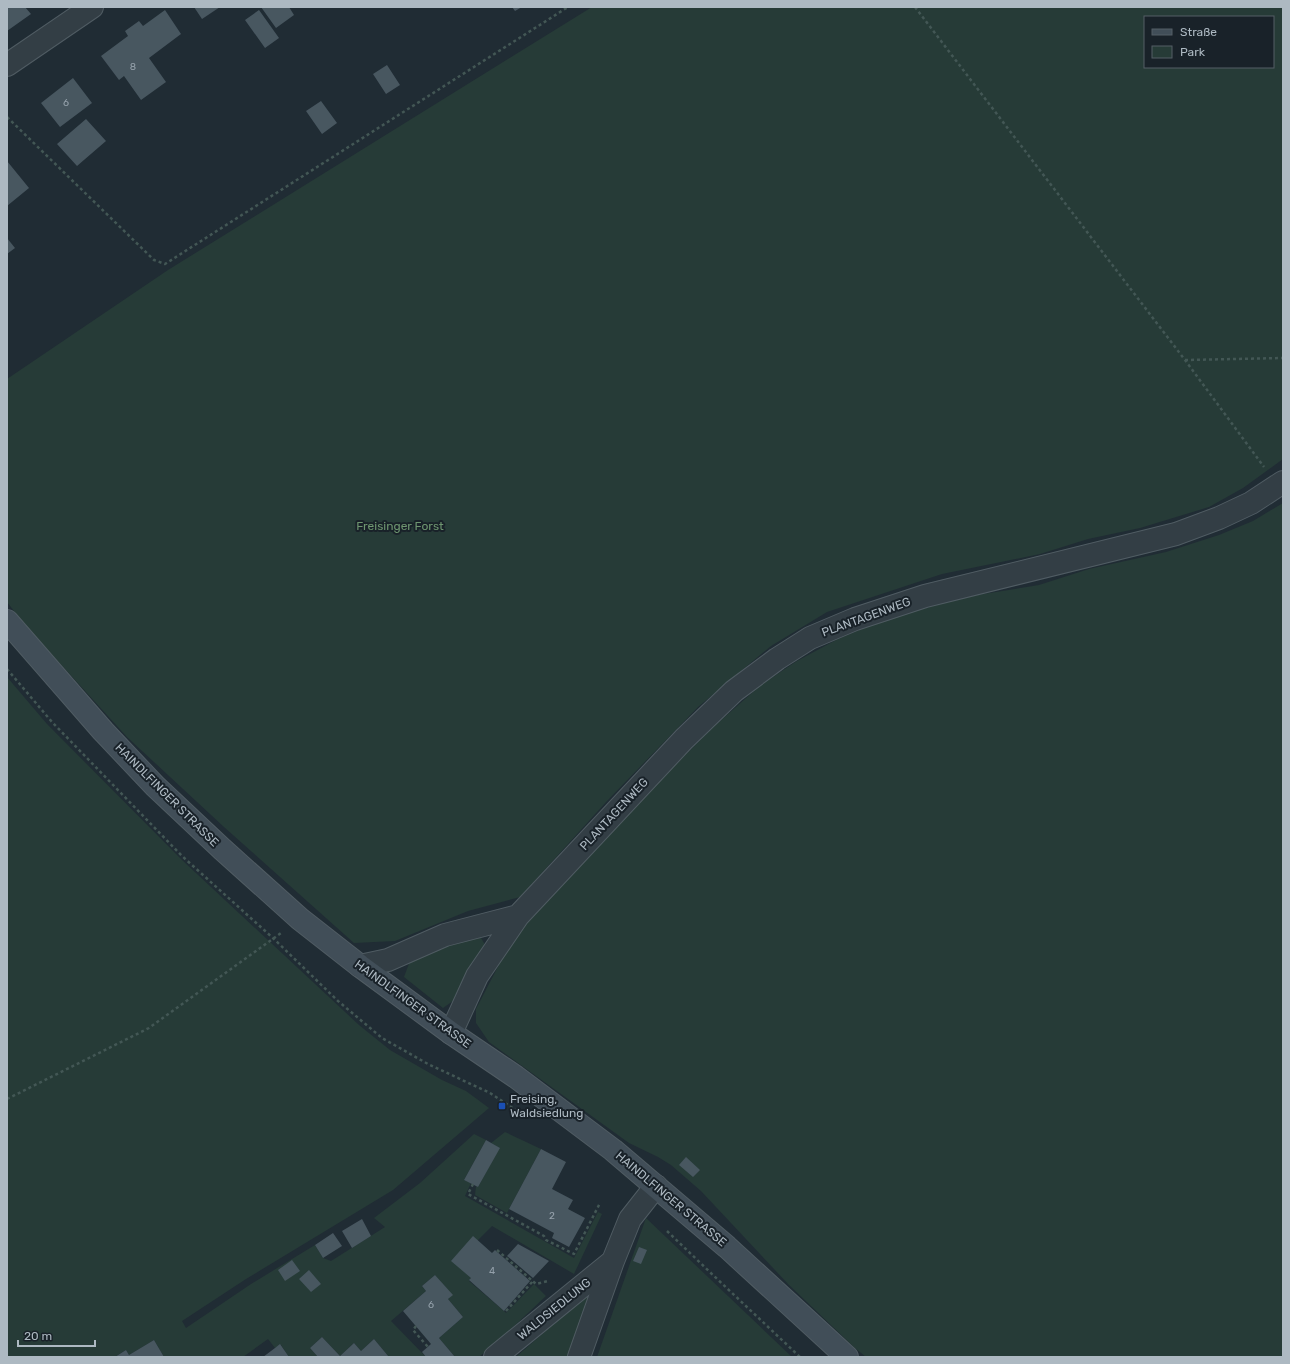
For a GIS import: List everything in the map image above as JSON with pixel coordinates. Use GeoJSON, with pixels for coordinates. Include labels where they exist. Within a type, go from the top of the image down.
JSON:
{"type":"FeatureCollection","features":[{"type":"Feature","properties":{"kind":"street"},"geometry":{"type":"LineString","coordinates":[[7,65],[92,7]]}},
{"type":"Feature","properties":{"kind":"street","name":"PLANTAGENWEG"},"geometry":{"type":"LineString","coordinates":[[451,1033],[477,976],[518,916],[679,745],[734,691],[777,659],[810,638],[854,619],[925,596],[1176,534],[1219,518],[1251,503],[1281,484]]}},
{"type":"Feature","properties":{"kind":"street","name":"HAINDLFINGER STRASSE"},"geometry":{"type":"LineString","coordinates":[[7,622],[103,731],[155,786],[300,919],[360,966],[451,1033],[516,1077],[613,1150],[727,1247],[847,1357]]}},
{"type":"Feature","properties":{"kind":"street"},"geometry":{"type":"LineString","coordinates":[[360,966],[388,960],[445,935],[518,916]]}},
{"type":"Feature","properties":{"kind":"street","name":"WALDSIEDLUNG"},"geometry":{"type":"LineString","coordinates":[[579,1357],[613,1261],[630,1219],[656,1186]]}},
{"type":"Feature","properties":{"kind":"street","name":"WALDSIEDLUNG"},"geometry":{"type":"LineString","coordinates":[[496,1357],[613,1261]]}},
{"type":"Feature","properties":{"kind":"path"},"geometry":{"type":"LineString","coordinates":[[7,117],[154,260],[165,264],[568,7]]}},
{"type":"Feature","properties":{"kind":"path"},"geometry":{"type":"LineString","coordinates":[[915,7],[1184,360],[1281,484]]}},
{"type":"Feature","properties":{"kind":"path"},"geometry":{"type":"LineString","coordinates":[[1184,360],[1283,358]]}},
{"type":"Feature","properties":{"kind":"path"},"geometry":{"type":"LineString","coordinates":[[7,669],[52,722],[182,856],[274,939],[338,1001],[382,1038],[428,1064],[472,1085]]}},
{"type":"Feature","properties":{"kind":"path"},"geometry":{"type":"LineString","coordinates":[[7,1099],[149,1028],[300,919]]}},
{"type":"Feature","properties":{"kind":"path"},"geometry":{"type":"LineString","coordinates":[[473,1184],[468,1194],[544,1236],[546,1240],[574,1254],[600,1203]]}},
{"type":"Feature","properties":{"kind":"path"},"geometry":{"type":"LineString","coordinates":[[666,1229],[800,1357]]}},
{"type":"Feature","properties":{"kind":"path"},"geometry":{"type":"LineString","coordinates":[[497,1250],[536,1284],[544,1282]]}},
{"type":"Feature","properties":{"kind":"path"},"geometry":{"type":"LineString","coordinates":[[506,1311],[533,1281]]}},
{"type":"Feature","properties":{"kind":"path"},"geometry":{"type":"LineString","coordinates":[[416,1326],[413,1330],[428,1347]]}},
{"type":"Feature","properties":{"kind":"green space","name":"Freisinger Forst"},"geometry":{"type":"Polygon","coordinates":[[[592,7],[1283,7],[1283,459],[1243,488],[1209,507],[1140,528],[1088,539],[1040,554],[942,574],[827,612],[771,646],[698,707],[607,801],[520,897],[468,911],[395,941],[354,943],[224,827],[127,737],[24,624],[7,602],[7,379],[168,270],[592,7]]]}},
{"type":"Feature","properties":{"kind":"green space"},"geometry":{"type":"Polygon","coordinates":[[[1283,503],[1283,1357],[866,1357],[789,1285],[701,1191],[671,1165],[629,1143],[489,1042],[476,1023],[476,1009],[516,932],[609,832],[711,729],[761,685],[797,661],[838,639],[885,619],[971,596],[1039,585],[1089,569],[1166,552],[1219,535],[1253,521],[1283,503]]]}},
{"type":"Feature","properties":{"kind":"green space"},"geometry":{"type":"Polygon","coordinates":[[[7,677],[47,724],[182,860],[359,1025],[390,1050],[442,1080],[466,1091],[489,1108],[393,1190],[246,1279],[182,1321],[186,1328],[251,1284],[315,1245],[323,1258],[331,1261],[385,1227],[374,1218],[420,1183],[474,1134],[486,1140],[464,1180],[471,1183],[465,1196],[574,1258],[598,1212],[602,1214],[574,1274],[492,1226],[478,1240],[471,1278],[469,1281],[506,1313],[534,1284],[546,1296],[479,1357],[455,1357],[439,1338],[463,1317],[448,1299],[452,1295],[435,1275],[422,1286],[426,1291],[391,1321],[426,1357],[389,1357],[374,1339],[361,1351],[354,1343],[340,1356],[322,1337],[310,1348],[318,1357],[289,1357],[281,1345],[275,1348],[268,1339],[243,1357],[164,1357],[154,1340],[129,1355],[126,1350],[115,1357],[7,1357],[7,677]]]}},
{"type":"Feature","properties":{"kind":"green space"},"geometry":{"type":"Polygon","coordinates":[[[480,936],[485,945],[465,985],[453,1001],[443,1008],[404,977],[410,961],[449,941],[480,936]]]}},
{"type":"Feature","properties":{"kind":"green space"},"geometry":{"type":"Polygon","coordinates":[[[505,1132],[541,1149],[507,1213],[475,1195],[476,1186],[478,1187],[499,1148],[491,1143],[505,1132]]]}},
{"type":"Feature","properties":{"kind":"green space"},"geometry":{"type":"Polygon","coordinates":[[[646,1218],[792,1357],[597,1357],[646,1218]]]}},
{"type":"Feature","properties":{"kind":"green space"},"geometry":{"type":"Polygon","coordinates":[[[588,1294],[592,1297],[571,1357],[516,1357],[588,1294]]]}},
{"type":"Feature","properties":{"kind":"building"},"geometry":{"type":"Polygon","coordinates":[[[7,7],[25,7],[31,14],[7,31],[7,7]]]}},
{"type":"Feature","properties":{"kind":"building"},"geometry":{"type":"Polygon","coordinates":[[[194,7],[220,7],[202,19],[194,7]]]}},
{"type":"Feature","properties":{"kind":"building"},"geometry":{"type":"Polygon","coordinates":[[[261,7],[289,7],[294,15],[276,28],[261,7]]]}},
{"type":"Feature","properties":{"kind":"building"},"geometry":{"type":"Polygon","coordinates":[[[512,7],[522,7],[515,11],[512,7]]]}},
{"type":"Feature","properties":{"kind":"building"},"geometry":{"type":"Polygon","coordinates":[[[165,10],[181,34],[149,58],[166,82],[141,100],[124,76],[119,80],[101,56],[128,36],[125,31],[139,21],[143,26],[165,10]]]}},
{"type":"Feature","properties":{"kind":"building"},"geometry":{"type":"Polygon","coordinates":[[[259,10],[279,38],[265,48],[245,20],[259,10]]]}},
{"type":"Feature","properties":{"kind":"building"},"geometry":{"type":"Polygon","coordinates":[[[387,65],[400,85],[386,94],[373,74],[387,65]]]}},
{"type":"Feature","properties":{"kind":"building"},"geometry":{"type":"Polygon","coordinates":[[[73,78],[92,103],[60,127],[41,103],[73,78]]]}},
{"type":"Feature","properties":{"kind":"building"},"geometry":{"type":"Polygon","coordinates":[[[321,101],[337,123],[322,134],[306,111],[321,101]]]}},
{"type":"Feature","properties":{"kind":"building"},"geometry":{"type":"Polygon","coordinates":[[[86,119],[106,141],[77,166],[57,144],[86,119]]]}},
{"type":"Feature","properties":{"kind":"building"},"geometry":{"type":"Polygon","coordinates":[[[7,161],[29,188],[7,206],[7,161]]]}},
{"type":"Feature","properties":{"kind":"building"},"geometry":{"type":"Polygon","coordinates":[[[7,238],[15,248],[7,254],[7,238]]]}},
{"type":"Feature","properties":{"kind":"building"},"geometry":{"type":"Polygon","coordinates":[[[486,1140],[500,1148],[478,1187],[464,1180],[486,1140]]]}},
{"type":"Feature","properties":{"kind":"building"},"geometry":{"type":"Polygon","coordinates":[[[541,1149],[566,1162],[552,1189],[573,1200],[568,1209],[585,1218],[569,1247],[552,1238],[554,1233],[509,1209],[541,1149]]]}},
{"type":"Feature","properties":{"kind":"building"},"geometry":{"type":"Polygon","coordinates":[[[686,1157],[700,1170],[693,1177],[679,1165],[686,1157]]]}},
{"type":"Feature","properties":{"kind":"building"},"geometry":{"type":"Polygon","coordinates":[[[362,1219],[371,1236],[352,1248],[342,1231],[362,1219]]]}},
{"type":"Feature","properties":{"kind":"building"},"geometry":{"type":"Polygon","coordinates":[[[333,1233],[342,1246],[323,1258],[315,1245],[333,1233]]]}},
{"type":"Feature","properties":{"kind":"building"},"geometry":{"type":"Polygon","coordinates":[[[473,1236],[492,1253],[495,1250],[530,1281],[504,1311],[469,1280],[471,1278],[451,1261],[473,1236]]]}},
{"type":"Feature","properties":{"kind":"building"},"geometry":{"type":"Polygon","coordinates":[[[518,1244],[549,1261],[533,1278],[507,1256],[518,1244]]]}},
{"type":"Feature","properties":{"kind":"building"},"geometry":{"type":"Polygon","coordinates":[[[639,1247],[647,1250],[641,1264],[633,1261],[639,1247]]]}},
{"type":"Feature","properties":{"kind":"building"},"geometry":{"type":"Polygon","coordinates":[[[292,1260],[300,1271],[285,1281],[278,1270],[292,1260]]]}},
{"type":"Feature","properties":{"kind":"building"},"geometry":{"type":"Polygon","coordinates":[[[309,1270],[321,1284],[311,1292],[299,1279],[309,1270]]]}},
{"type":"Feature","properties":{"kind":"building"},"geometry":{"type":"Polygon","coordinates":[[[435,1275],[453,1295],[448,1299],[463,1317],[439,1338],[455,1357],[426,1357],[422,1352],[431,1344],[403,1311],[426,1291],[422,1286],[435,1275]]]}},
{"type":"Feature","properties":{"kind":"building"},"geometry":{"type":"Polygon","coordinates":[[[322,1337],[340,1356],[354,1343],[361,1351],[374,1339],[389,1357],[318,1357],[310,1348],[322,1337]]]}},
{"type":"Feature","properties":{"kind":"building"},"geometry":{"type":"Polygon","coordinates":[[[154,1340],[164,1357],[115,1357],[126,1350],[129,1355],[154,1340]]]}},
{"type":"Feature","properties":{"kind":"building"},"geometry":{"type":"Polygon","coordinates":[[[280,1344],[289,1357],[263,1357],[275,1348],[280,1344]]]}},
{"type":"Feature","properties":{"kind":"place","name":"Freising, Waldsiedlung"},"geometry":{"type":"Point","coordinates":[502,1106]}}]}
